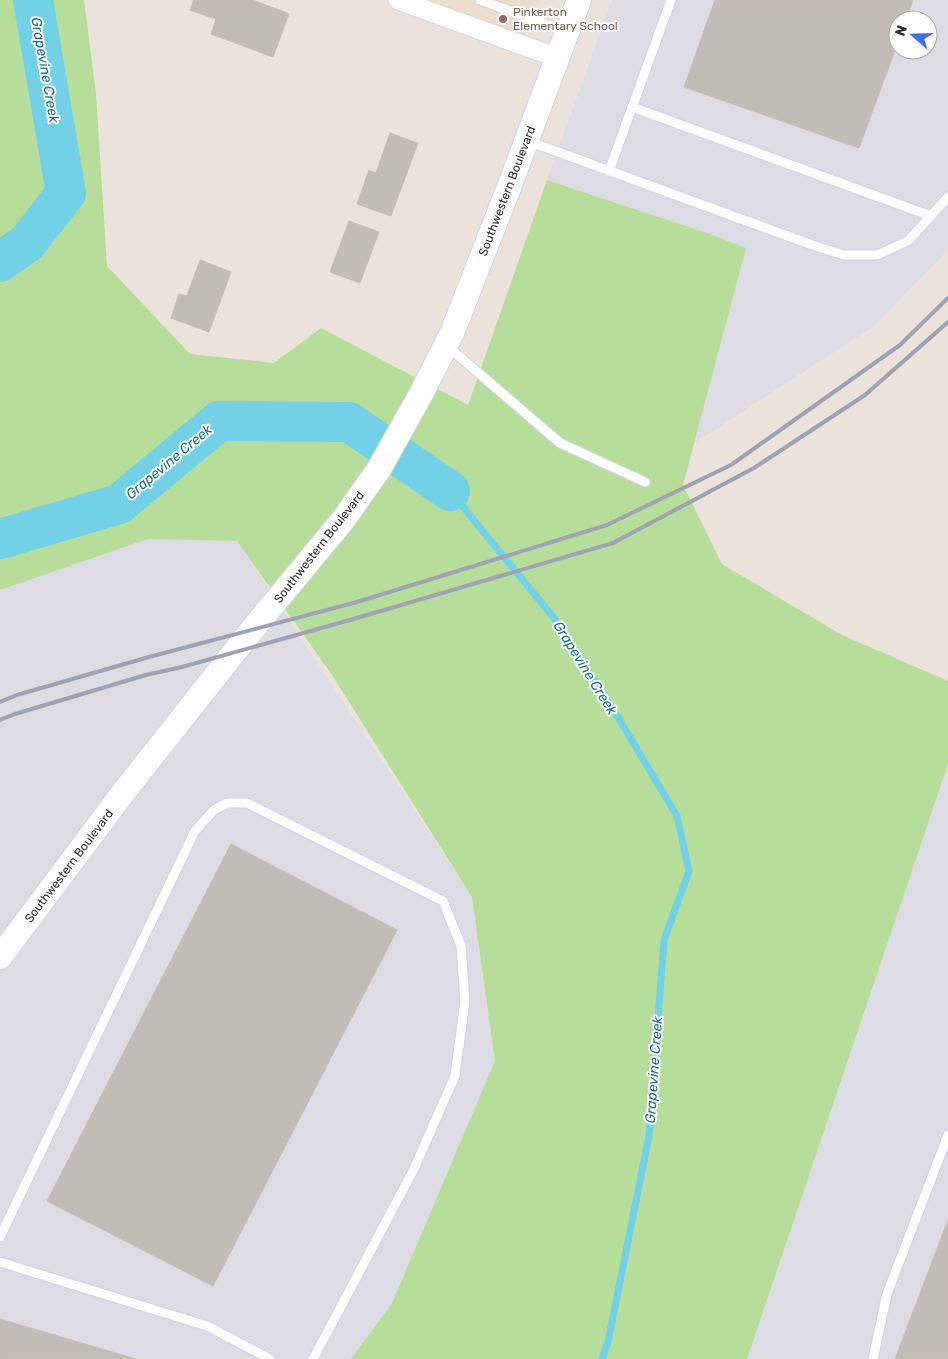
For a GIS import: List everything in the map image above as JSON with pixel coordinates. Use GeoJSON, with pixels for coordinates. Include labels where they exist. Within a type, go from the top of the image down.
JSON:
{"type":"FeatureCollection","features":[{"type":"Feature","properties":{"kind":"street"},"geometry":{"type":"LineString","coordinates":[[398,0],[558,58]]}},
{"type":"Feature","properties":{"kind":"street","name":"Southwestern Boulevard"},"geometry":{"type":"LineString","coordinates":[[0,956],[126,789],[251,631],[343,520],[379,469],[446,345],[527,141],[569,32],[579,0]]}},
{"type":"Feature","properties":{"kind":"lane"},"geometry":{"type":"LineString","coordinates":[[482,0],[569,32]]}},
{"type":"Feature","properties":{"kind":"lane"},"geometry":{"type":"LineString","coordinates":[[608,171],[670,0]]}},
{"type":"Feature","properties":{"kind":"lane"},"geometry":{"type":"LineString","coordinates":[[632,107],[931,216]]}},
{"type":"Feature","properties":{"kind":"lane"},"geometry":{"type":"LineString","coordinates":[[527,141],[844,255],[877,255],[908,241],[948,197]]}},
{"type":"Feature","properties":{"kind":"lane"},"geometry":{"type":"LineString","coordinates":[[446,345],[560,443],[645,482]]}},
{"type":"Feature","properties":{"kind":"lane"},"geometry":{"type":"LineString","coordinates":[[0,1237],[195,831],[214,810],[227,803],[247,803],[443,901],[461,946],[464,1001],[455,1076],[414,1170],[312,1359]]}},
{"type":"Feature","properties":{"kind":"lane"},"geometry":{"type":"LineString","coordinates":[[873,1359],[888,1294],[948,1135]]}},
{"type":"Feature","properties":{"kind":"lane"},"geometry":{"type":"LineString","coordinates":[[0,1262],[207,1326],[270,1359]]}},
{"type":"Feature","properties":{"kind":"shaded area","name":"Pinkerton Elementary School"},"geometry":{"type":"Polygon","coordinates":[[[424,0],[538,0],[524,38],[424,0]]]}},
{"type":"Feature","properties":{"kind":"shaded area"},"geometry":{"type":"Polygon","coordinates":[[[612,0],[948,0],[948,250],[874,326],[694,443],[746,248],[713,235],[547,180],[612,0]]]}},
{"type":"Feature","properties":{"kind":"shaded area"},"geometry":{"type":"Polygon","coordinates":[[[148,539],[237,541],[472,897],[495,1061],[392,1303],[351,1359],[0,1359],[0,590],[148,539]]]}},
{"type":"Feature","properties":{"kind":"shaded area"},"geometry":{"type":"Polygon","coordinates":[[[948,764],[948,1359],[747,1359],[948,764]]]}},
{"type":"Feature","properties":{"kind":"green space"},"geometry":{"type":"Polygon","coordinates":[[[0,0],[84,0],[96,94],[107,266],[190,354],[274,363],[321,328],[468,405],[547,180],[713,235],[746,248],[683,485],[722,564],[842,635],[948,681],[948,764],[747,1359],[351,1359],[392,1303],[495,1061],[472,897],[332,675],[237,541],[148,539],[0,590],[0,0]]]}},
{"type":"Feature","properties":{"kind":"building"},"geometry":{"type":"Polygon","coordinates":[[[194,0],[253,0],[289,14],[273,57],[211,34],[216,19],[190,10],[194,0]]]}},
{"type":"Feature","properties":{"kind":"building"},"geometry":{"type":"Polygon","coordinates":[[[715,0],[913,0],[910,10],[888,10],[888,60],[891,60],[859,148],[684,87],[715,0]]]}},
{"type":"Feature","properties":{"kind":"building"},"geometry":{"type":"Polygon","coordinates":[[[390,133],[418,143],[391,216],[357,204],[369,170],[376,173],[390,133]]]}},
{"type":"Feature","properties":{"kind":"building"},"geometry":{"type":"Polygon","coordinates":[[[349,221],[379,232],[360,283],[330,272],[349,221]]]}},
{"type":"Feature","properties":{"kind":"building"},"geometry":{"type":"Polygon","coordinates":[[[200,260],[231,272],[209,332],[171,318],[179,294],[187,296],[200,260]]]}},
{"type":"Feature","properties":{"kind":"building"},"geometry":{"type":"Polygon","coordinates":[[[231,844],[397,930],[213,1286],[47,1201],[231,844]]]}},
{"type":"Feature","properties":{"kind":"building"},"geometry":{"type":"Polygon","coordinates":[[[948,1220],[948,1359],[895,1359],[948,1220]]]}},
{"type":"Feature","properties":{"kind":"building"},"geometry":{"type":"Polygon","coordinates":[[[0,1319],[136,1359],[0,1359],[0,1319]]]}},
{"type":"Feature","properties":{"kind":"waterway","name":"Grapevine Creek"},"geometry":{"type":"LineString","coordinates":[[0,262],[27,243],[66,193],[33,0]]}},
{"type":"Feature","properties":{"kind":"waterway","name":"Grapevine Creek"},"geometry":{"type":"LineString","coordinates":[[0,539],[119,504],[219,421],[349,422],[450,491]]}},
{"type":"Feature","properties":{"kind":"waterway","name":"Grapevine Creek"},"geometry":{"type":"LineString","coordinates":[[450,491],[554,618],[618,717],[677,816],[689,871],[664,940],[649,1136],[608,1342],[602,1359]]}},
{"type":"Feature","properties":{"kind":"railway"},"geometry":{"type":"LineString","coordinates":[[0,702],[17,695],[149,657],[357,602],[607,525],[731,465],[900,345],[948,298]]}},
{"type":"Feature","properties":{"kind":"railway"},"geometry":{"type":"LineString","coordinates":[[0,720],[146,675],[182,667],[357,618],[613,543],[754,468],[865,395],[948,322]]}},
{"type":"Feature","properties":{"kind":"place","name":"Pinkerton Elementary School"},"geometry":{"type":"Point","coordinates":[503,19]}}]}
